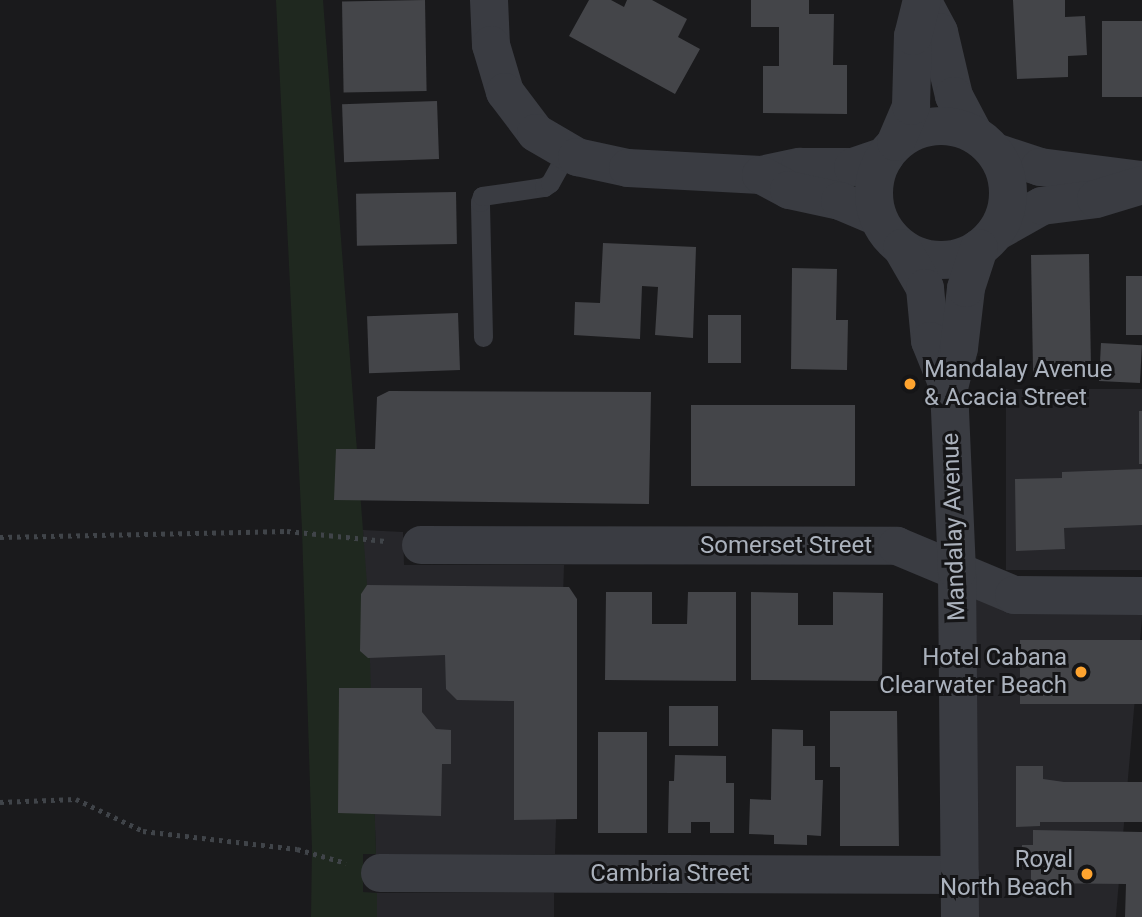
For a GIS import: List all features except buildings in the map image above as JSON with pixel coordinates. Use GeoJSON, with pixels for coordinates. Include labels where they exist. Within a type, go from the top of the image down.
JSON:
{"type":"FeatureCollection","features":[{"type":"Feature","properties":{"kind":"street"},"geometry":{"type":"LineString","coordinates":[[489,0],[491,45],[505,92],[551,142],[577,157],[628,168],[761,174],[800,167],[853,167],[890,149],[914,131],[934,126],[955,127],[984,143],[1040,167],[1142,182]]}},
{"type":"Feature","properties":{"kind":"street"},"geometry":{"type":"LineString","coordinates":[[922,0],[939,32],[954,96],[1008,183],[1008,200],[987,240]]}},
{"type":"Feature","properties":{"kind":"street"},"geometry":{"type":"LineString","coordinates":[[922,0],[913,36],[911,106],[876,175],[874,196],[878,217],[888,234],[902,248],[921,257],[941,260],[961,257],[1042,206],[1096,199],[1142,182]]}},
{"type":"Feature","properties":{"kind":"street"},"geometry":{"type":"LineString","coordinates":[[761,174],[789,190],[840,201],[878,217]]}},
{"type":"Feature","properties":{"kind":"street","name":"Mandalay Avenue"},"geometry":{"type":"LineString","coordinates":[[960,917],[957,572],[949,388],[959,348],[966,288],[987,240]]}},
{"type":"Feature","properties":{"kind":"street","name":"Mandalay Avenue"},"geometry":{"type":"LineString","coordinates":[[902,248],[925,288],[930,341],[949,388]]}},
{"type":"Feature","properties":{"kind":"street","name":"Somerset Street"},"geometry":{"type":"LineString","coordinates":[[421,545],[897,546],[1014,595],[1142,596]]}},
{"type":"Feature","properties":{"kind":"street","name":"Cambria Street"},"geometry":{"type":"LineString","coordinates":[[380,873],[960,875]]}},
{"type":"Feature","properties":{"kind":"lane"},"geometry":{"type":"LineString","coordinates":[[483,337],[482,196],[544,187],[550,183],[551,142]]}},
{"type":"Feature","properties":{"kind":"path"},"geometry":{"type":"LineString","coordinates":[[0,537],[287,531],[421,545]]}},
{"type":"Feature","properties":{"kind":"path"},"geometry":{"type":"LineString","coordinates":[[0,802],[76,799],[142,831],[297,849],[380,873]]}},
{"type":"Feature","properties":{"kind":"shaded area"},"geometry":{"type":"Polygon","coordinates":[[[276,0],[323,0],[368,597],[376,854],[363,854],[363,892],[377,893],[377,917],[311,917],[312,849],[302,530],[276,0]]]}},
{"type":"Feature","properties":{"kind":"shaded area"},"geometry":{"type":"Polygon","coordinates":[[[1006,389],[1142,389],[1142,570],[1006,570],[1006,389]]]}},
{"type":"Feature","properties":{"kind":"shaded area"},"geometry":{"type":"Polygon","coordinates":[[[363,530],[403,532],[404,565],[564,565],[555,854],[376,854],[363,530]]]}},
{"type":"Feature","properties":{"kind":"shaded area"},"geometry":{"type":"Polygon","coordinates":[[[974,599],[1142,614],[1116,917],[946,916],[974,599]]]}},
{"type":"Feature","properties":{"kind":"shaded area"},"geometry":{"type":"Polygon","coordinates":[[[377,893],[554,893],[554,917],[377,917],[377,893]]]}},
{"type":"Feature","properties":{"kind":"place","name":"Mandalay Avenue & Acacia Street"},"geometry":{"type":"Point","coordinates":[910,384]}},
{"type":"Feature","properties":{"kind":"place","name":"Hotel Cabana Clearwater Beach"},"geometry":{"type":"Point","coordinates":[1081,672]}},
{"type":"Feature","properties":{"kind":"place","name":"Royal North Beach"},"geometry":{"type":"Point","coordinates":[1087,874]}}]}
